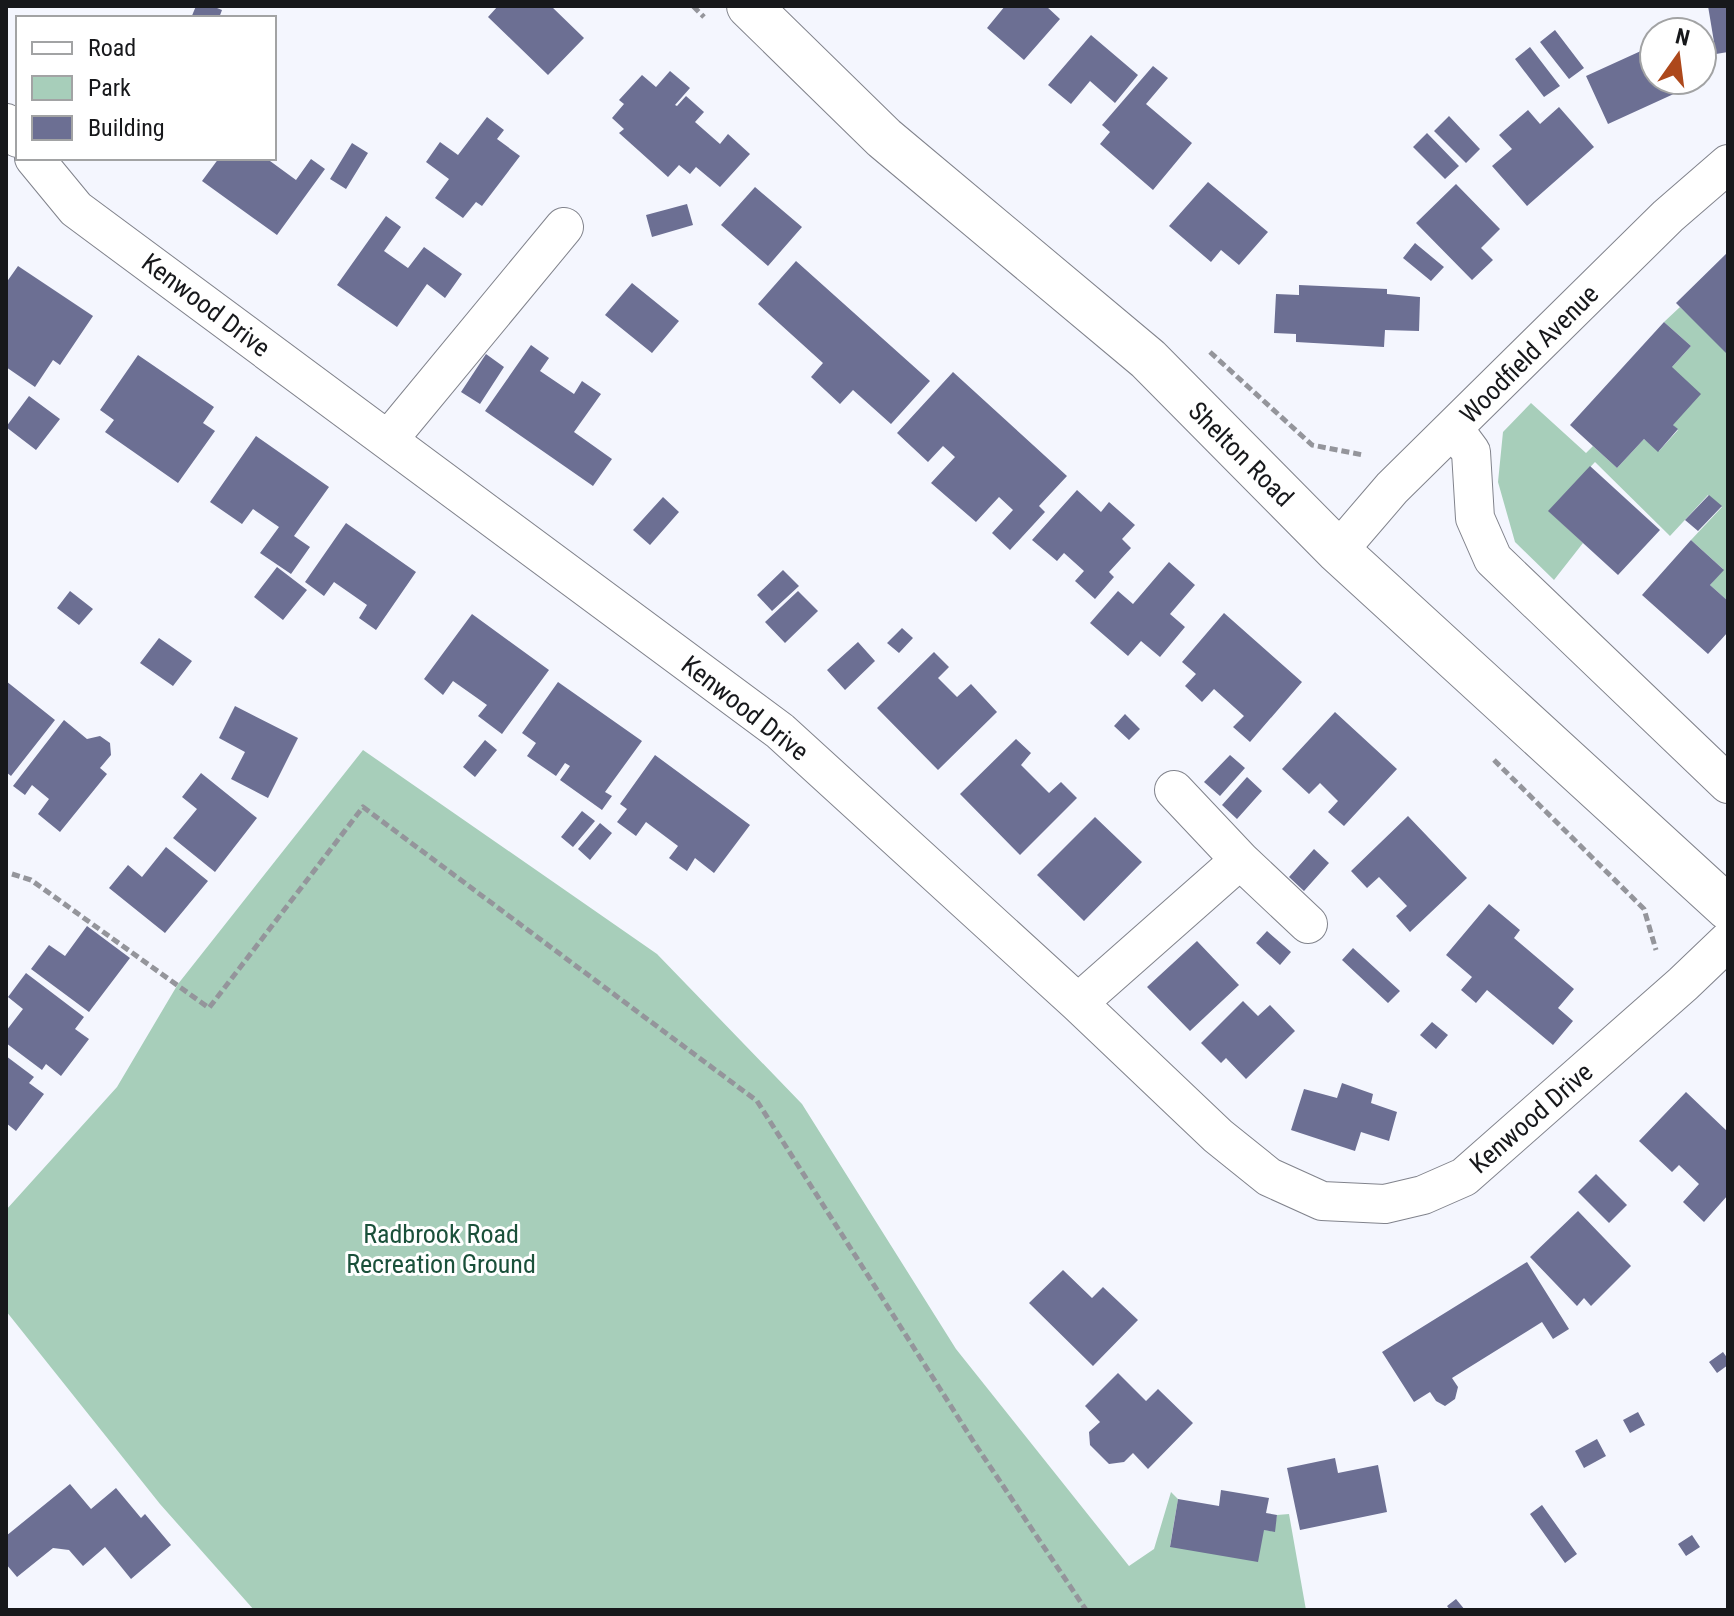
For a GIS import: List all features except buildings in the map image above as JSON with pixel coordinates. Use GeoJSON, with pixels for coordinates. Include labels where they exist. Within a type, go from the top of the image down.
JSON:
{"type":"FeatureCollection","features":[{"type":"Feature","properties":{"kind":"main road","name":"Shelton Road"},"geometry":{"type":"LineString","coordinates":[[749,6],[884,138],[1148,359],[1338,551],[1728,908]]}},
{"type":"Feature","properties":{"kind":"street","name":"Kenwood Drive"},"geometry":{"type":"LineString","coordinates":[[36,160],[76,209],[780,731],[1078,1003],[1218,1136],[1269,1177],[1322,1201],[1385,1204],[1423,1195],[1464,1177],[1728,941]]}},
{"type":"Feature","properties":{"kind":"street","name":"Woodfield Avenue"},"geometry":{"type":"LineString","coordinates":[[1338,551],[1392,488],[1668,216],[1728,164]]}},
{"type":"Feature","properties":{"kind":"street"},"geometry":{"type":"LineString","coordinates":[[388,440],[564,227]]}},
{"type":"Feature","properties":{"kind":"street"},"geometry":{"type":"LineString","coordinates":[[1454,429],[1471,452],[1475,518],[1493,559],[1728,784]]}},
{"type":"Feature","properties":{"kind":"street"},"geometry":{"type":"LineString","coordinates":[[1174,790],[1240,860],[1308,924]]}},
{"type":"Feature","properties":{"kind":"street"},"geometry":{"type":"LineString","coordinates":[[1078,1003],[1240,860]]}},
{"type":"Feature","properties":{"kind":"path"},"geometry":{"type":"LineString","coordinates":[[1199,343],[1312,445],[1362,456],[1397,432],[1424,457]]}},
{"type":"Feature","properties":{"kind":"path"},"geometry":{"type":"LineString","coordinates":[[12,874],[31,880],[209,1008],[363,807],[757,1101],[975,1444],[1086,1610]]}},
{"type":"Feature","properties":{"kind":"green space"},"geometry":{"type":"Polygon","coordinates":[[[1680,307],[1728,352],[1728,601],[1710,585],[1723,569],[1691,540],[1722,507],[1708,495],[1670,536],[1595,462],[1549,511],[1583,543],[1554,580],[1515,542],[1498,482],[1503,432],[1531,403],[1586,453],[1593,446],[1617,468],[1644,439],[1659,451],[1678,430],[1673,425],[1672,367],[1691,346],[1664,322],[1680,307]]]}},
{"type":"Feature","properties":{"kind":"green space","name":"Radbrook Road Recreation Ground"},"geometry":{"type":"Polygon","coordinates":[[[363,750],[657,954],[802,1104],[956,1349],[1129,1566],[1154,1549],[1171,1492],[1178,1499],[1170,1546],[1264,1530],[1274,1531],[1277,1515],[1289,1514],[1306,1610],[254,1610],[160,1504],[6,1311],[6,1210],[117,1087],[178,984],[363,750]]]}}]}
